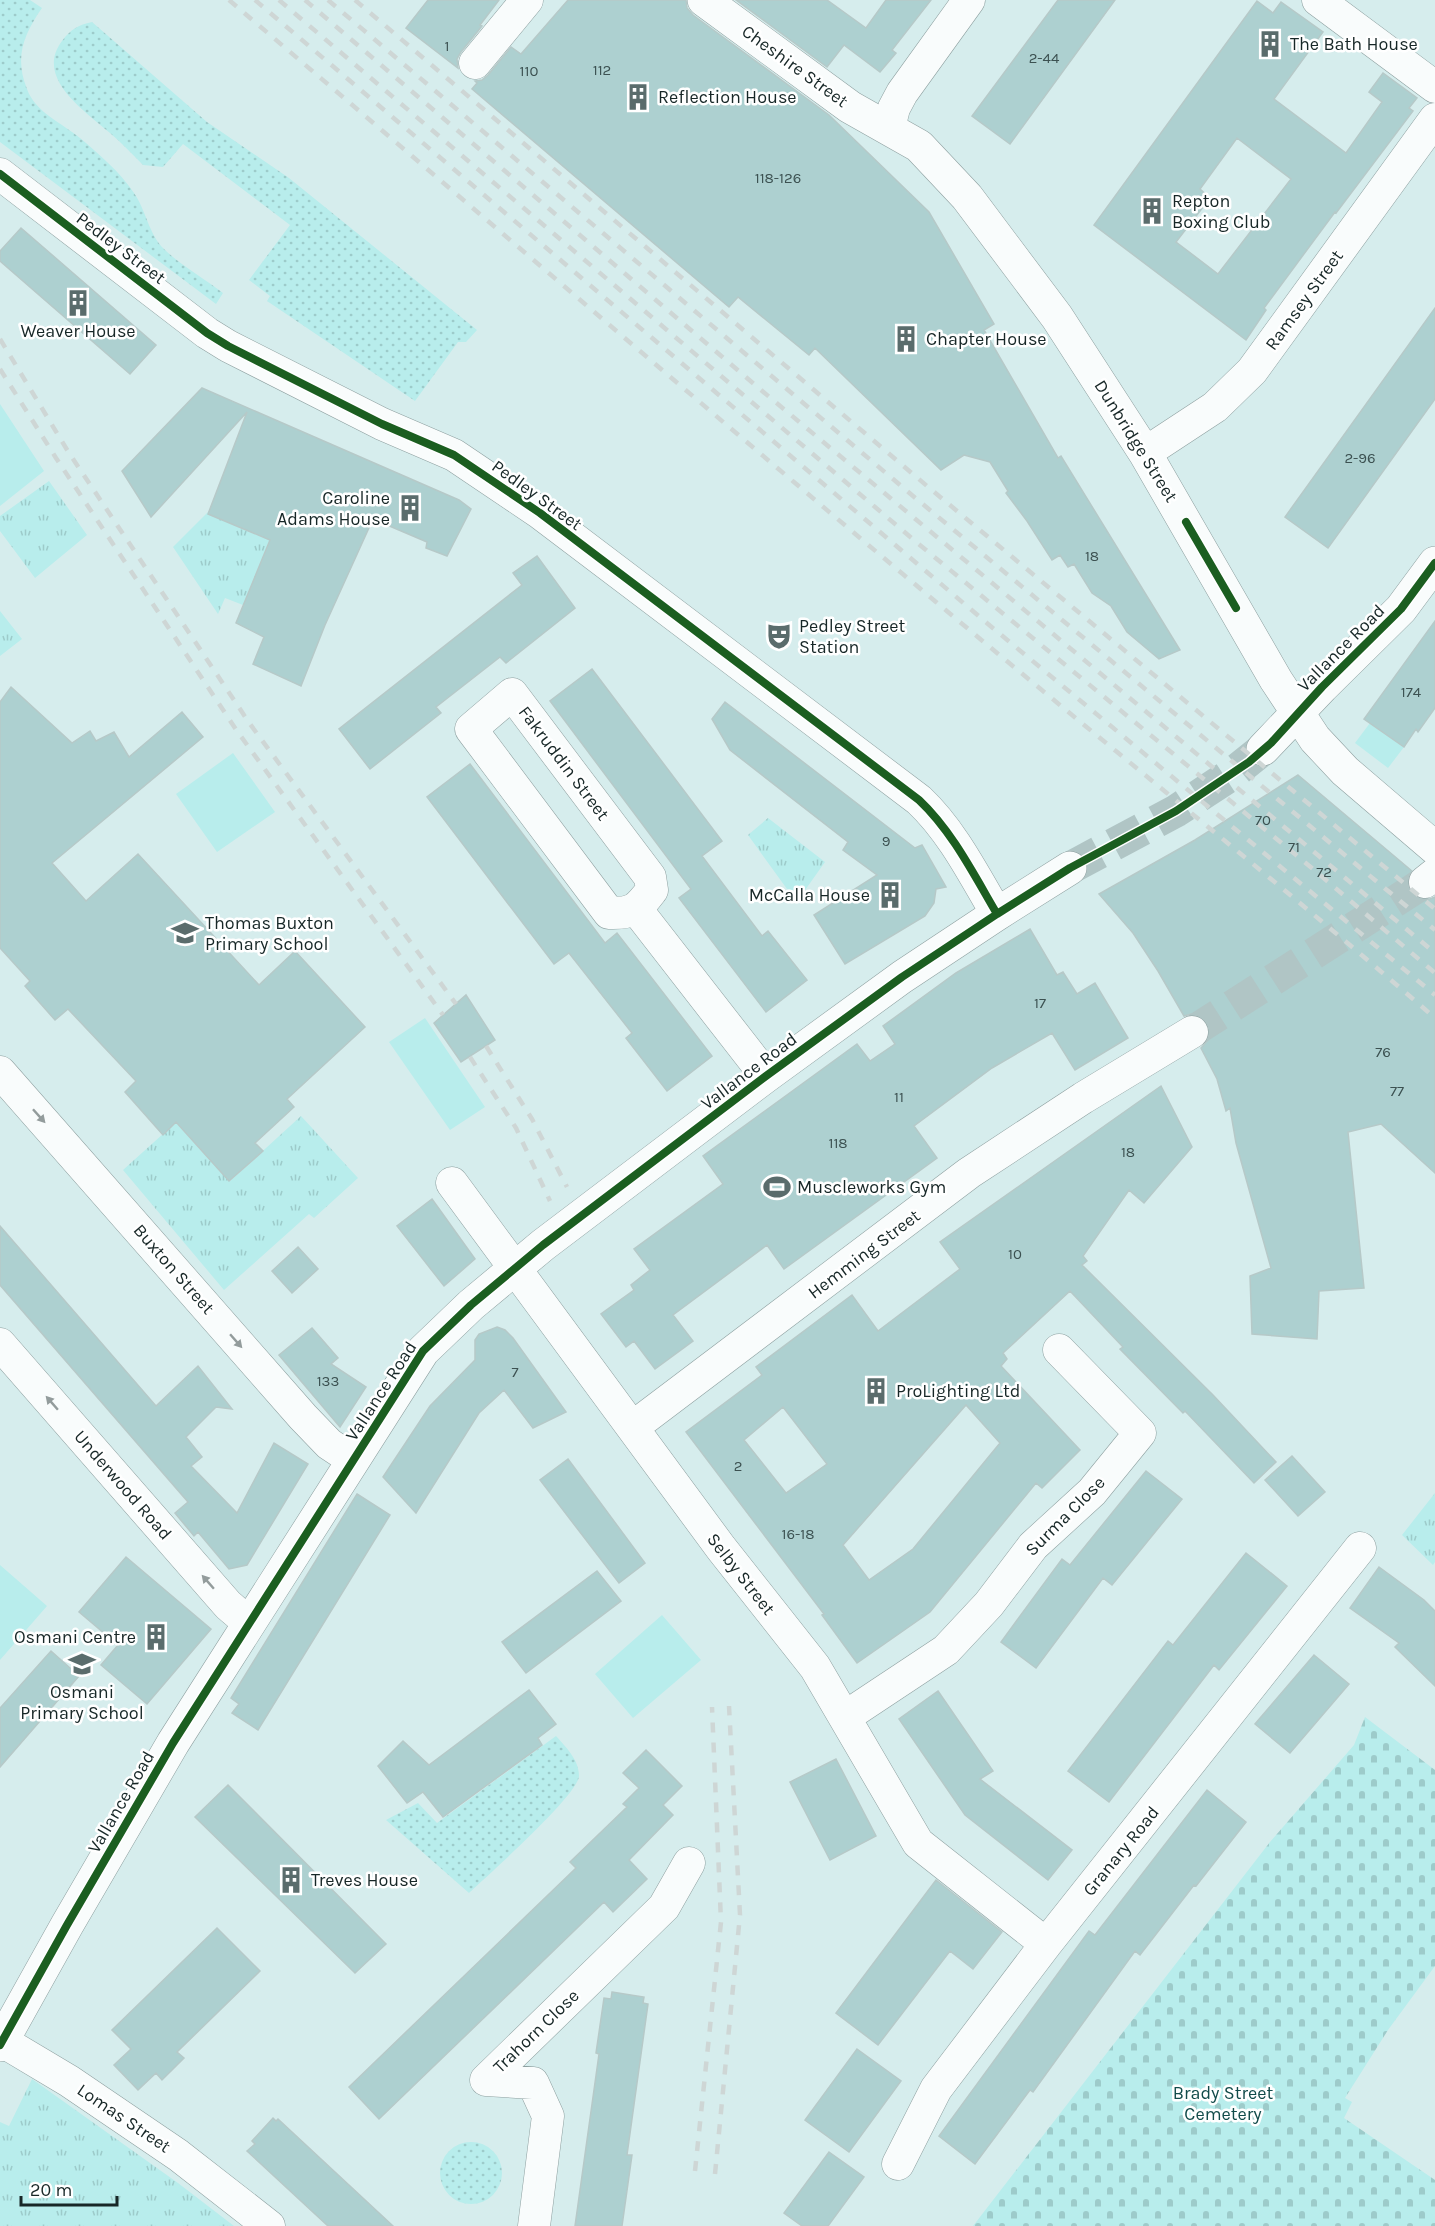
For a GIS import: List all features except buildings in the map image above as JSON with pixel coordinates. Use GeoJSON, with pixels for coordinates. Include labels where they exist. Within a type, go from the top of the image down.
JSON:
{"type":"FeatureCollection","features":[{"type":"Feature","properties":{"kind":"main road","name":"Cheshire Street"},"geometry":{"type":"LineString","coordinates":[[704,0],[850,107],[889,128]]}},
{"type":"Feature","properties":{"kind":"main road","name":"Dunbridge Street"},"geometry":{"type":"LineString","coordinates":[[889,128],[919,147],[967,197],[1057,318],[1145,453],[1276,680],[1315,739],[1334,761],[1435,848]]}},
{"type":"Feature","properties":{"kind":"main road","name":"Vallance Road"},"geometry":{"type":"LineString","coordinates":[[1263,749],[1401,609],[1435,563]]}},
{"type":"Feature","properties":{"kind":"main road","name":"Vallance Road"},"geometry":{"type":"LineString","coordinates":[[1,2043],[173,1743],[423,1351],[445,1328],[515,1268],[766,1076],[902,977],[1070,868]]}},
{"type":"Feature","properties":{"kind":"street"},"geometry":{"type":"LineString","coordinates":[[475,63],[527,0]]}},
{"type":"Feature","properties":{"kind":"street"},"geometry":{"type":"LineString","coordinates":[[889,128],[894,108],[902,93],[969,0]]}},
{"type":"Feature","properties":{"kind":"street"},"geometry":{"type":"LineString","coordinates":[[1318,0],[1435,87]]}},
{"type":"Feature","properties":{"kind":"street","name":"Ramsey Street"},"geometry":{"type":"LineString","coordinates":[[1145,453],[1215,407],[1252,372],[1435,119]]}},
{"type":"Feature","properties":{"kind":"street","name":"Pedley Street"},"geometry":{"type":"LineString","coordinates":[[6,189],[228,346],[382,424],[454,455],[540,513],[919,800],[938,820],[975,875],[997,914]]}},
{"type":"Feature","properties":{"kind":"street","name":"Fakruddin Street"},"geometry":{"type":"LineString","coordinates":[[512,694],[650,877],[652,890],[637,910],[620,914],[609,913],[471,729],[512,694]]}},
{"type":"Feature","properties":{"kind":"street"},"geometry":{"type":"LineString","coordinates":[[637,910],[766,1076]]}},
{"type":"Feature","properties":{"kind":"street","name":"Hemming Street"},"geometry":{"type":"LineString","coordinates":[[633,1427],[969,1173],[1093,1091],[1192,1032]]}},
{"type":"Feature","properties":{"kind":"street","name":"Buxton Street"},"geometry":{"type":"LineString","coordinates":[[0,1072],[303,1417],[330,1444],[353,1460]]}},
{"type":"Feature","properties":{"kind":"street","name":"Selby Street"},"geometry":{"type":"LineString","coordinates":[[452,1183],[721,1548],[815,1667],[918,1843],[1046,1944]]}},
{"type":"Feature","properties":{"kind":"street","name":"Underwood Road"},"geometry":{"type":"LineString","coordinates":[[0,1344],[228,1605],[249,1623]]}},
{"type":"Feature","properties":{"kind":"street","name":"Surma Close"},"geometry":{"type":"LineString","coordinates":[[845,1717],[946,1650],[989,1604],[1033,1546],[1092,1492],[1140,1433],[1059,1350]]}},
{"type":"Feature","properties":{"kind":"street","name":"Granary Road"},"geometry":{"type":"LineString","coordinates":[[898,2164],[936,2089],[1046,1944],[1360,1548]]}},
{"type":"Feature","properties":{"kind":"street","name":"Trahorn Close"},"geometry":{"type":"LineString","coordinates":[[534,2226],[548,2116],[532,2083],[486,2080],[664,1907],[689,1863]]}},
{"type":"Feature","properties":{"kind":"street","name":"Lomas Street"},"geometry":{"type":"LineString","coordinates":[[1,2043],[69,2081],[178,2155],[269,2226]]}},
{"type":"Feature","properties":{"kind":"green space"},"geometry":{"type":"Polygon","coordinates":[[[0,0],[30,0],[42,8],[30,27],[21,56],[23,77],[31,97],[43,111],[80,138],[122,178],[138,200],[151,230],[164,249],[223,293],[216,304],[0,142],[0,0]]]}},
{"type":"Feature","properties":{"kind":"green space"},"geometry":{"type":"Polygon","coordinates":[[[92,22],[207,122],[289,178],[477,330],[466,342],[458,342],[415,401],[267,301],[270,296],[249,280],[290,225],[183,144],[163,167],[143,165],[66,93],[58,81],[54,68],[55,55],[62,41],[72,31],[92,22]]]}},
{"type":"Feature","properties":{"kind":"green space"},"geometry":{"type":"Polygon","coordinates":[[[0,404],[44,471],[0,506],[0,404]]]}},
{"type":"Feature","properties":{"kind":"green space"},"geometry":{"type":"Polygon","coordinates":[[[49,481],[87,535],[35,578],[0,531],[0,516],[49,481]]]}},
{"type":"Feature","properties":{"kind":"green space"},"geometry":{"type":"Polygon","coordinates":[[[214,506],[273,537],[253,604],[243,605],[225,598],[218,614],[173,547],[214,506]]]}},
{"type":"Feature","properties":{"kind":"green space"},"geometry":{"type":"Polygon","coordinates":[[[0,611],[22,639],[0,656],[0,611]]]}},
{"type":"Feature","properties":{"kind":"green space"},"geometry":{"type":"Polygon","coordinates":[[[1370,723],[1404,747],[1388,768],[1355,743],[1370,723]]]}},
{"type":"Feature","properties":{"kind":"green space"},"geometry":{"type":"Polygon","coordinates":[[[233,753],[275,812],[217,852],[176,794],[233,753]]]}},
{"type":"Feature","properties":{"kind":"green space"},"geometry":{"type":"Polygon","coordinates":[[[768,818],[825,862],[803,893],[787,889],[748,835],[768,818]]]}},
{"type":"Feature","properties":{"kind":"green space"},"geometry":{"type":"Polygon","coordinates":[[[425,1018],[485,1107],[450,1130],[389,1042],[425,1018]]]}},
{"type":"Feature","properties":{"kind":"green space"},"geometry":{"type":"Polygon","coordinates":[[[184,1115],[197,1145],[230,1181],[301,1116],[358,1178],[314,1218],[309,1214],[224,1290],[123,1170],[184,1115]]]}},
{"type":"Feature","properties":{"kind":"green space"},"geometry":{"type":"Polygon","coordinates":[[[1435,1493],[1435,1562],[1433,1565],[1402,1535],[1435,1493]]]}},
{"type":"Feature","properties":{"kind":"green space"},"geometry":{"type":"Polygon","coordinates":[[[0,1565],[47,1606],[0,1660],[0,1565]]]}},
{"type":"Feature","properties":{"kind":"green space"},"geometry":{"type":"Polygon","coordinates":[[[662,1615],[701,1660],[633,1718],[595,1674],[662,1615]]]}},
{"type":"Feature","properties":{"kind":"green space","name":"Brady Street Cemetery"},"geometry":{"type":"Polygon","coordinates":[[[1365,1717],[1435,1770],[1435,1966],[1388,2030],[1345,2098],[1352,2102],[1344,2118],[1435,2180],[1435,2226],[973,2226],[1270,1842],[1354,1745],[1365,1717]]]}},
{"type":"Feature","properties":{"kind":"green space"},"geometry":{"type":"Polygon","coordinates":[[[556,1736],[577,1765],[579,1776],[575,1785],[549,1816],[469,1893],[386,1820],[418,1803],[437,1823],[556,1736]]]}},
{"type":"Feature","properties":{"kind":"green space"},"geometry":{"type":"Polygon","coordinates":[[[32,2079],[178,2183],[234,2226],[0,2226],[0,2122],[9,2126],[32,2079]]]}},
{"type":"Feature","properties":{"kind":"green space"},"geometry":{"type":"Polygon","coordinates":[[[471,2142],[488,2147],[493,2151],[497,2156],[502,2173],[497,2190],[493,2195],[488,2199],[471,2204],[454,2199],[449,2195],[445,2190],[440,2173],[445,2156],[449,2151],[454,2147],[471,2142]]]}},
{"type":"Feature","properties":{"kind":"tunnel"},"geometry":{"type":"LineString","coordinates":[[1070,868],[1176,811],[1232,774],[1263,749]]}},
{"type":"Feature","properties":{"kind":"tunnel"},"geometry":{"type":"LineString","coordinates":[[1192,1032],[1425,882]]}},
{"type":"Feature","properties":{"kind":"railway"},"geometry":{"type":"LineString","coordinates":[[229,0],[858,536],[1435,1018]]}},
{"type":"Feature","properties":{"kind":"railway"},"geometry":{"type":"LineString","coordinates":[[255,0],[988,624],[1435,995]]}},
{"type":"Feature","properties":{"kind":"railway"},"geometry":{"type":"LineString","coordinates":[[279,0],[915,541],[1313,869],[1435,973]]}},
{"type":"Feature","properties":{"kind":"railway"},"geometry":{"type":"LineString","coordinates":[[305,0],[761,390],[1435,953]]}},
{"type":"Feature","properties":{"kind":"railway"},"geometry":{"type":"LineString","coordinates":[[328,0],[913,496],[1435,930]]}},
{"type":"Feature","properties":{"kind":"railway"},"geometry":{"type":"LineString","coordinates":[[355,0],[927,486],[1435,909]]}},
{"type":"Feature","properties":{"kind":"railway"},"geometry":{"type":"LineString","coordinates":[[0,339],[69,453],[250,724],[456,1004]]}},
{"type":"Feature","properties":{"kind":"railway"},"geometry":{"type":"LineString","coordinates":[[0,369],[56,458],[237,731],[443,1015]]}},
{"type":"Feature","properties":{"kind":"railway"},"geometry":{"type":"LineString","coordinates":[[486,1046],[532,1119],[567,1187]]}},
{"type":"Feature","properties":{"kind":"railway"},"geometry":{"type":"LineString","coordinates":[[470,1057],[516,1128],[550,1201]]}},
{"type":"Feature","properties":{"kind":"railway"},"geometry":{"type":"LineString","coordinates":[[715,2174],[740,1915],[729,1706]]}},
{"type":"Feature","properties":{"kind":"railway"},"geometry":{"type":"LineString","coordinates":[[695,2171],[721,1922],[712,1707]]}},
{"type":"Feature","properties":{"kind":"cycle path"},"geometry":{"type":"LineString","coordinates":[[0,174],[207,333],[228,346],[382,424],[454,455],[540,513],[919,800],[952,839],[997,914]]}},
{"type":"Feature","properties":{"kind":"cycle path"},"geometry":{"type":"LineString","coordinates":[[1186,522],[1236,608]]}},
{"type":"Feature","properties":{"kind":"cycle path"},"geometry":{"type":"LineString","coordinates":[[0,2045],[173,1743],[423,1351],[471,1305],[543,1245],[766,1076],[902,977],[1070,868],[1176,811],[1249,762],[1271,743],[1322,687],[1401,609],[1435,563]]}},
{"type":"Feature","properties":{"kind":"place","name":"The Bath House"},"geometry":{"type":"Point","coordinates":[1270,44]}},
{"type":"Feature","properties":{"kind":"place","name":"Reflection House"},"geometry":{"type":"Point","coordinates":[638,97]}},
{"type":"Feature","properties":{"kind":"place","name":"Repton Boxing Club"},"geometry":{"type":"Point","coordinates":[1152,211]}},
{"type":"Feature","properties":{"kind":"place","name":"Weaver House"},"geometry":{"type":"Point","coordinates":[78,303]}},
{"type":"Feature","properties":{"kind":"place","name":"Chapter House"},"geometry":{"type":"Point","coordinates":[906,339]}},
{"type":"Feature","properties":{"kind":"place","name":"Caroline Adams House"},"geometry":{"type":"Point","coordinates":[410,508]}},
{"type":"Feature","properties":{"kind":"place","name":"Pedley Street Station"},"geometry":{"type":"Point","coordinates":[779,636]}},
{"type":"Feature","properties":{"kind":"place","name":"McCalla House"},"geometry":{"type":"Point","coordinates":[890,895]}},
{"type":"Feature","properties":{"kind":"place","name":"Thomas Buxton Primary School"},"geometry":{"type":"Point","coordinates":[185,933]}},
{"type":"Feature","properties":{"kind":"place","name":"Muscleworks Gym"},"geometry":{"type":"Point","coordinates":[777,1187]}},
{"type":"Feature","properties":{"kind":"place","name":"ProLighting Ltd"},"geometry":{"type":"Point","coordinates":[876,1391]}},
{"type":"Feature","properties":{"kind":"place","name":"Osmani Centre"},"geometry":{"type":"Point","coordinates":[156,1637]}},
{"type":"Feature","properties":{"kind":"place","name":"Osmani Primary School"},"geometry":{"type":"Point","coordinates":[82,1664]}},
{"type":"Feature","properties":{"kind":"place","name":"Treves House"},"geometry":{"type":"Point","coordinates":[291,1880]}}]}
